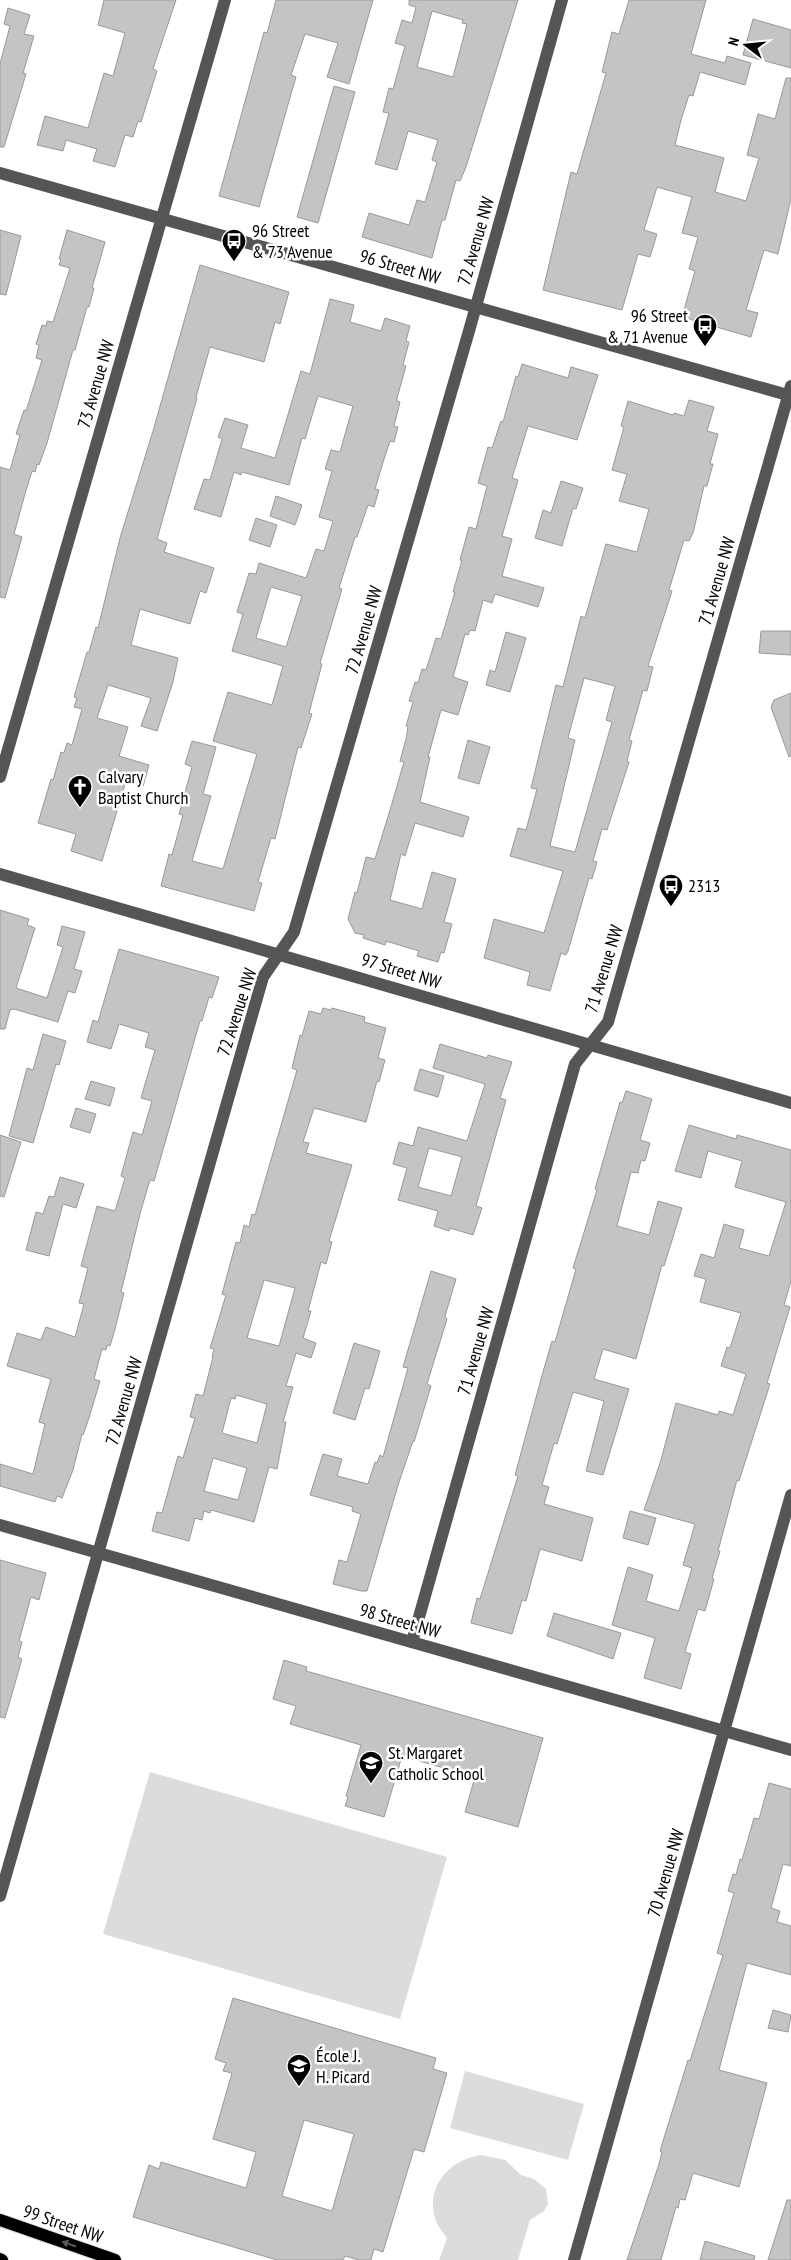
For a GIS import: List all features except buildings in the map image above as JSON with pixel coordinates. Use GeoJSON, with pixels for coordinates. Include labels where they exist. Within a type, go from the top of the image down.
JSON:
{"type":"FeatureCollection","features":[{"type":"Feature","properties":{"kind":"main road","name":"99 Street NW"},"geometry":{"type":"LineString","coordinates":[[0,2220],[115,2260]]}},
{"type":"Feature","properties":{"kind":"street","name":"73 Avenue NW"},"geometry":{"type":"LineString","coordinates":[[0,777],[225,0]]}},
{"type":"Feature","properties":{"kind":"street","name":"72 Avenue NW"},"geometry":{"type":"LineString","coordinates":[[0,1896],[263,977],[294,932],[476,306],[562,0]]}},
{"type":"Feature","properties":{"kind":"street","name":"96 Street NW"},"geometry":{"type":"LineString","coordinates":[[0,173],[790,393]]}},
{"type":"Feature","properties":{"kind":"street","name":"71 Avenue NW"},"geometry":{"type":"LineString","coordinates":[[412,1642],[575,1064],[608,1022],[790,393]]}},
{"type":"Feature","properties":{"kind":"street","name":"97 Street NW"},"geometry":{"type":"LineString","coordinates":[[0,874],[279,953],[791,1103]]}},
{"type":"Feature","properties":{"kind":"street","name":"70 Avenue NW"},"geometry":{"type":"LineString","coordinates":[[574,2260],[791,1495]]}},
{"type":"Feature","properties":{"kind":"street","name":"98 Street NW"},"geometry":{"type":"LineString","coordinates":[[0,1525],[791,1750]]}},
{"type":"Feature","properties":{"kind":"shaded area"},"geometry":{"type":"Polygon","coordinates":[[[150,1772],[447,1857],[400,2019],[103,1934],[150,1772]]]}},
{"type":"Feature","properties":{"kind":"shaded area"},"geometry":{"type":"Polygon","coordinates":[[[465,2071],[584,2104],[568,2160],[450,2128],[465,2071]]]}},
{"type":"Feature","properties":{"kind":"shaded area"},"geometry":{"type":"Polygon","coordinates":[[[481,2155],[505,2160],[521,2175],[534,2179],[546,2189],[548,2204],[544,2211],[530,2220],[518,2260],[439,2260],[447,2238],[437,2223],[433,2209],[433,2197],[437,2186],[450,2169],[469,2158],[481,2155]]]}},
{"type":"Feature","properties":{"kind":"place","name":"96 Street & 73 Avenue"},"geometry":{"type":"Point","coordinates":[234,262]}},
{"type":"Feature","properties":{"kind":"place","name":"96 Street & 71 Avenue"},"geometry":{"type":"Point","coordinates":[705,347]}},
{"type":"Feature","properties":{"kind":"place","name":"Calvary Baptist Church"},"geometry":{"type":"Point","coordinates":[80,808]}},
{"type":"Feature","properties":{"kind":"place","name":"2313"},"geometry":{"type":"Point","coordinates":[671,907]}},
{"type":"Feature","properties":{"kind":"place","name":"St. Margaret Catholic School"},"geometry":{"type":"Point","coordinates":[371,1784]}},
{"type":"Feature","properties":{"kind":"place","name":"École J. H. Picard"},"geometry":{"type":"Point","coordinates":[299,2087]}}]}
